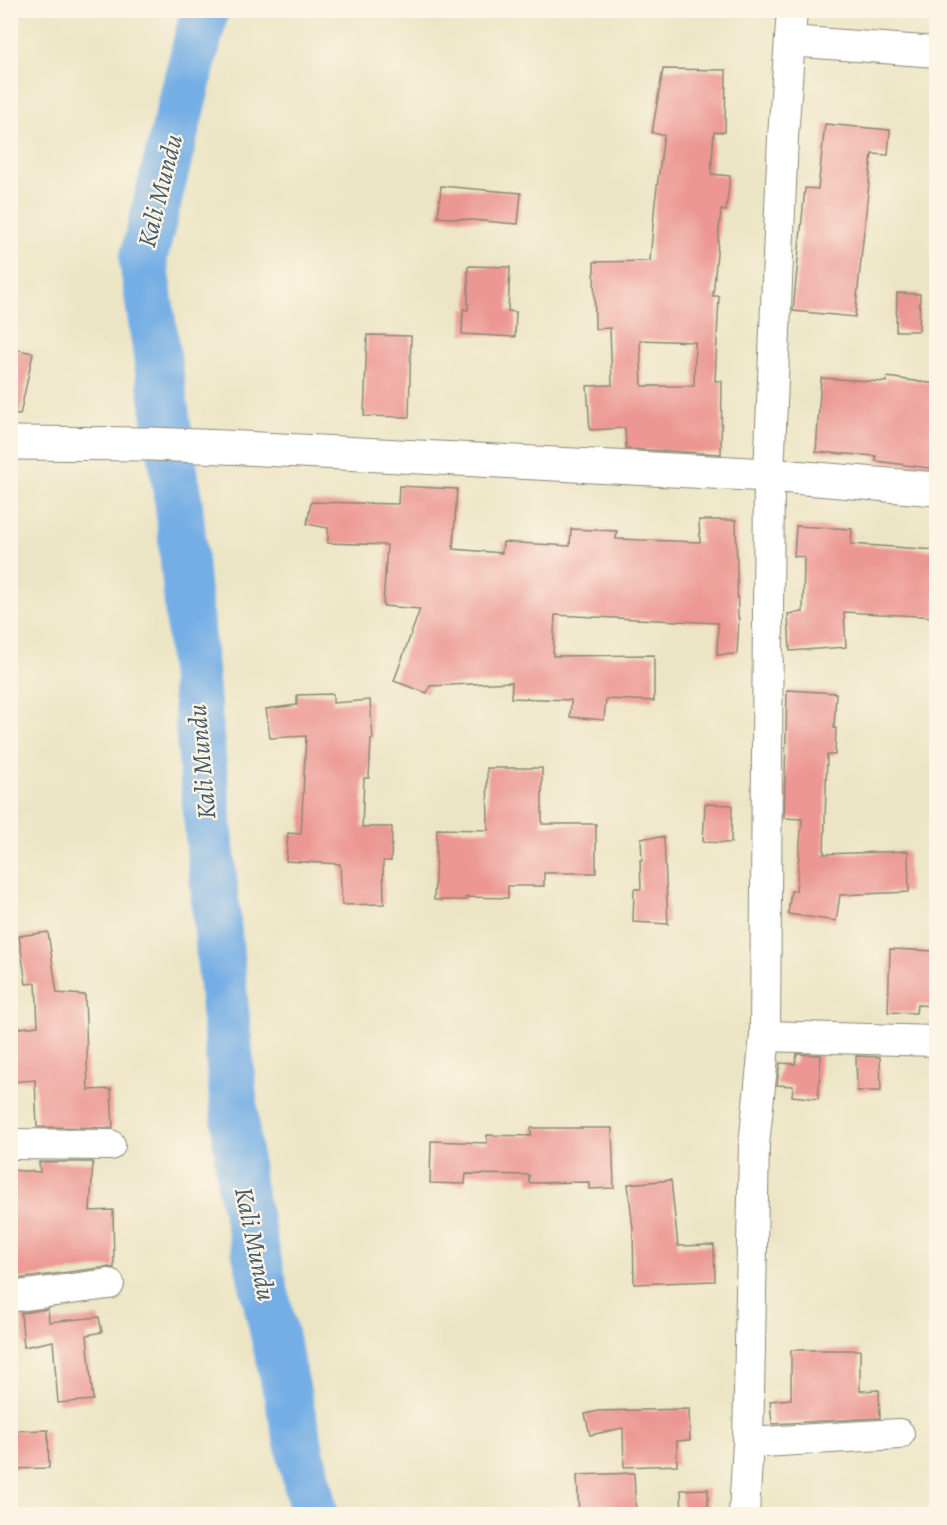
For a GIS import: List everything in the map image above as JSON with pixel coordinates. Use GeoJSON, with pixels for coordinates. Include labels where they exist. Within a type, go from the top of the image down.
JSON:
{"type":"FeatureCollection","features":[{"type":"Feature","properties":{"kind":"street"},"geometry":{"type":"LineString","coordinates":[[744,1515],[748,1443],[754,1145],[765,1036],[769,475],[783,137],[792,10]]}},
{"type":"Feature","properties":{"kind":"street"},"geometry":{"type":"LineString","coordinates":[[789,41],[936,52]]}},
{"type":"Feature","properties":{"kind":"street"},"geometry":{"type":"LineString","coordinates":[[10,442],[224,447],[769,475],[936,489]]}},
{"type":"Feature","properties":{"kind":"street"},"geometry":{"type":"LineString","coordinates":[[765,1036],[935,1041]]}},
{"type":"Feature","properties":{"kind":"street"},"geometry":{"type":"LineString","coordinates":[[10,1144],[110,1145]]}},
{"type":"Feature","properties":{"kind":"street"},"geometry":{"type":"LineString","coordinates":[[10,1297],[109,1284]]}},
{"type":"Feature","properties":{"kind":"street"},"geometry":{"type":"LineString","coordinates":[[748,1443],[899,1434]]}},
{"type":"Feature","properties":{"kind":"building"},"geometry":{"type":"Polygon","coordinates":[[[663,69],[726,70],[725,132],[714,132],[711,174],[730,176],[726,211],[721,210],[713,296],[719,296],[715,381],[722,381],[721,454],[626,449],[625,428],[590,430],[587,386],[612,385],[610,328],[595,329],[594,262],[650,261],[664,135],[652,133],[663,69]],[[640,340],[642,386],[694,386],[695,342],[640,340]]]}},
{"type":"Feature","properties":{"kind":"building"},"geometry":{"type":"Polygon","coordinates":[[[825,124],[890,130],[888,155],[872,154],[855,317],[793,311],[805,188],[818,189],[825,124]]]}},
{"type":"Feature","properties":{"kind":"building"},"geometry":{"type":"Polygon","coordinates":[[[441,186],[521,193],[518,224],[438,217],[441,186]]]}},
{"type":"Feature","properties":{"kind":"building"},"geometry":{"type":"Polygon","coordinates":[[[468,266],[510,267],[508,311],[516,312],[515,337],[462,334],[463,309],[468,310],[468,266]]]}},
{"type":"Feature","properties":{"kind":"building"},"geometry":{"type":"Polygon","coordinates":[[[897,293],[920,294],[919,331],[896,331],[897,293]]]}},
{"type":"Feature","properties":{"kind":"building"},"geometry":{"type":"Polygon","coordinates":[[[367,335],[411,336],[409,417],[364,416],[367,335]]]}},
{"type":"Feature","properties":{"kind":"building"},"geometry":{"type":"Polygon","coordinates":[[[10,348],[33,353],[20,415],[10,414],[10,348]]]}},
{"type":"Feature","properties":{"kind":"building"},"geometry":{"type":"Polygon","coordinates":[[[887,377],[936,384],[936,469],[876,461],[876,456],[816,452],[821,378],[886,382],[887,377]]]}},
{"type":"Feature","properties":{"kind":"building"},"geometry":{"type":"Polygon","coordinates":[[[399,486],[457,489],[453,549],[502,553],[503,542],[570,546],[571,529],[617,531],[616,539],[700,542],[699,520],[736,520],[739,618],[737,654],[717,655],[718,623],[555,615],[553,656],[654,655],[654,701],[606,699],[604,720],[570,717],[571,700],[511,698],[512,682],[430,686],[427,693],[394,681],[420,609],[383,606],[387,545],[328,543],[328,528],[307,524],[311,502],[398,504],[399,486]]]}},
{"type":"Feature","properties":{"kind":"building"},"geometry":{"type":"Polygon","coordinates":[[[796,526],[852,529],[851,544],[936,550],[936,617],[844,612],[846,647],[790,651],[788,614],[803,612],[804,557],[794,556],[796,526]]]}},
{"type":"Feature","properties":{"kind":"building"},"geometry":{"type":"Polygon","coordinates":[[[787,690],[836,693],[835,755],[827,755],[824,854],[908,851],[909,892],[840,895],[836,921],[788,914],[791,891],[796,891],[802,819],[784,818],[787,690]]]}},
{"type":"Feature","properties":{"kind":"building"},"geometry":{"type":"Polygon","coordinates":[[[333,694],[333,703],[370,700],[373,739],[371,739],[369,778],[364,778],[362,827],[392,827],[391,861],[383,861],[384,904],[342,905],[340,864],[286,861],[288,833],[301,834],[306,736],[270,738],[266,709],[297,705],[297,695],[333,694]]]}},
{"type":"Feature","properties":{"kind":"building"},"geometry":{"type":"Polygon","coordinates":[[[487,768],[542,768],[542,824],[596,824],[596,873],[544,873],[544,886],[508,886],[508,898],[466,897],[466,900],[434,900],[437,829],[488,830],[487,768]]]}},
{"type":"Feature","properties":{"kind":"building"},"geometry":{"type":"Polygon","coordinates":[[[705,804],[732,805],[731,843],[703,842],[705,804]]]}},
{"type":"Feature","properties":{"kind":"building"},"geometry":{"type":"Polygon","coordinates":[[[664,837],[668,924],[633,922],[634,889],[641,889],[641,838],[664,837]]]}},
{"type":"Feature","properties":{"kind":"building"},"geometry":{"type":"Polygon","coordinates":[[[48,932],[57,993],[85,995],[88,1090],[111,1089],[113,1128],[37,1127],[35,1080],[10,1082],[10,1029],[38,1026],[36,983],[26,984],[19,936],[48,932]]]}},
{"type":"Feature","properties":{"kind":"building"},"geometry":{"type":"Polygon","coordinates":[[[890,949],[936,951],[936,1006],[917,1005],[916,1013],[888,1012],[890,949]]]}},
{"type":"Feature","properties":{"kind":"building"},"geometry":{"type":"Polygon","coordinates":[[[797,1054],[821,1055],[818,1099],[792,1096],[793,1086],[777,1085],[780,1063],[795,1064],[797,1054]]]}},
{"type":"Feature","properties":{"kind":"building"},"geometry":{"type":"Polygon","coordinates":[[[856,1056],[880,1057],[881,1091],[857,1091],[856,1056]]]}},
{"type":"Feature","properties":{"kind":"building"},"geometry":{"type":"Polygon","coordinates":[[[531,1128],[612,1128],[614,1188],[589,1189],[589,1182],[529,1183],[529,1175],[466,1174],[465,1184],[430,1183],[431,1141],[487,1143],[487,1135],[531,1136],[531,1128]]]}},
{"type":"Feature","properties":{"kind":"building"},"geometry":{"type":"Polygon","coordinates":[[[39,1162],[93,1162],[90,1211],[113,1210],[114,1268],[17,1279],[10,1215],[10,1170],[40,1172],[39,1162]]]}},
{"type":"Feature","properties":{"kind":"building"},"geometry":{"type":"Polygon","coordinates":[[[671,1180],[678,1246],[714,1245],[715,1281],[634,1284],[633,1229],[628,1184],[671,1180]]]}},
{"type":"Feature","properties":{"kind":"building"},"geometry":{"type":"Polygon","coordinates":[[[48,1309],[49,1322],[99,1317],[102,1332],[87,1335],[93,1400],[58,1403],[53,1341],[24,1347],[21,1313],[48,1309]]]}},
{"type":"Feature","properties":{"kind":"building"},"geometry":{"type":"Polygon","coordinates":[[[791,1350],[860,1350],[860,1391],[879,1390],[880,1418],[772,1424],[770,1401],[791,1399],[791,1350]]]}},
{"type":"Feature","properties":{"kind":"building"},"geometry":{"type":"Polygon","coordinates":[[[689,1409],[690,1440],[677,1441],[677,1465],[624,1467],[623,1428],[590,1435],[585,1414],[598,1411],[689,1409]]]}},
{"type":"Feature","properties":{"kind":"building"},"geometry":{"type":"Polygon","coordinates":[[[48,1430],[49,1468],[10,1469],[10,1431],[48,1430]]]}},
{"type":"Feature","properties":{"kind":"building"},"geometry":{"type":"Polygon","coordinates":[[[634,1473],[636,1515],[579,1515],[577,1475],[634,1473]]]}},
{"type":"Feature","properties":{"kind":"building"},"geometry":{"type":"Polygon","coordinates":[[[708,1489],[708,1515],[682,1515],[681,1490],[708,1489]]]}},
{"type":"Feature","properties":{"kind":"waterway","name":"Kali Mundu"},"geometry":{"type":"LineString","coordinates":[[205,10],[143,260],[179,506],[241,1185],[314,1514]]}}]}
